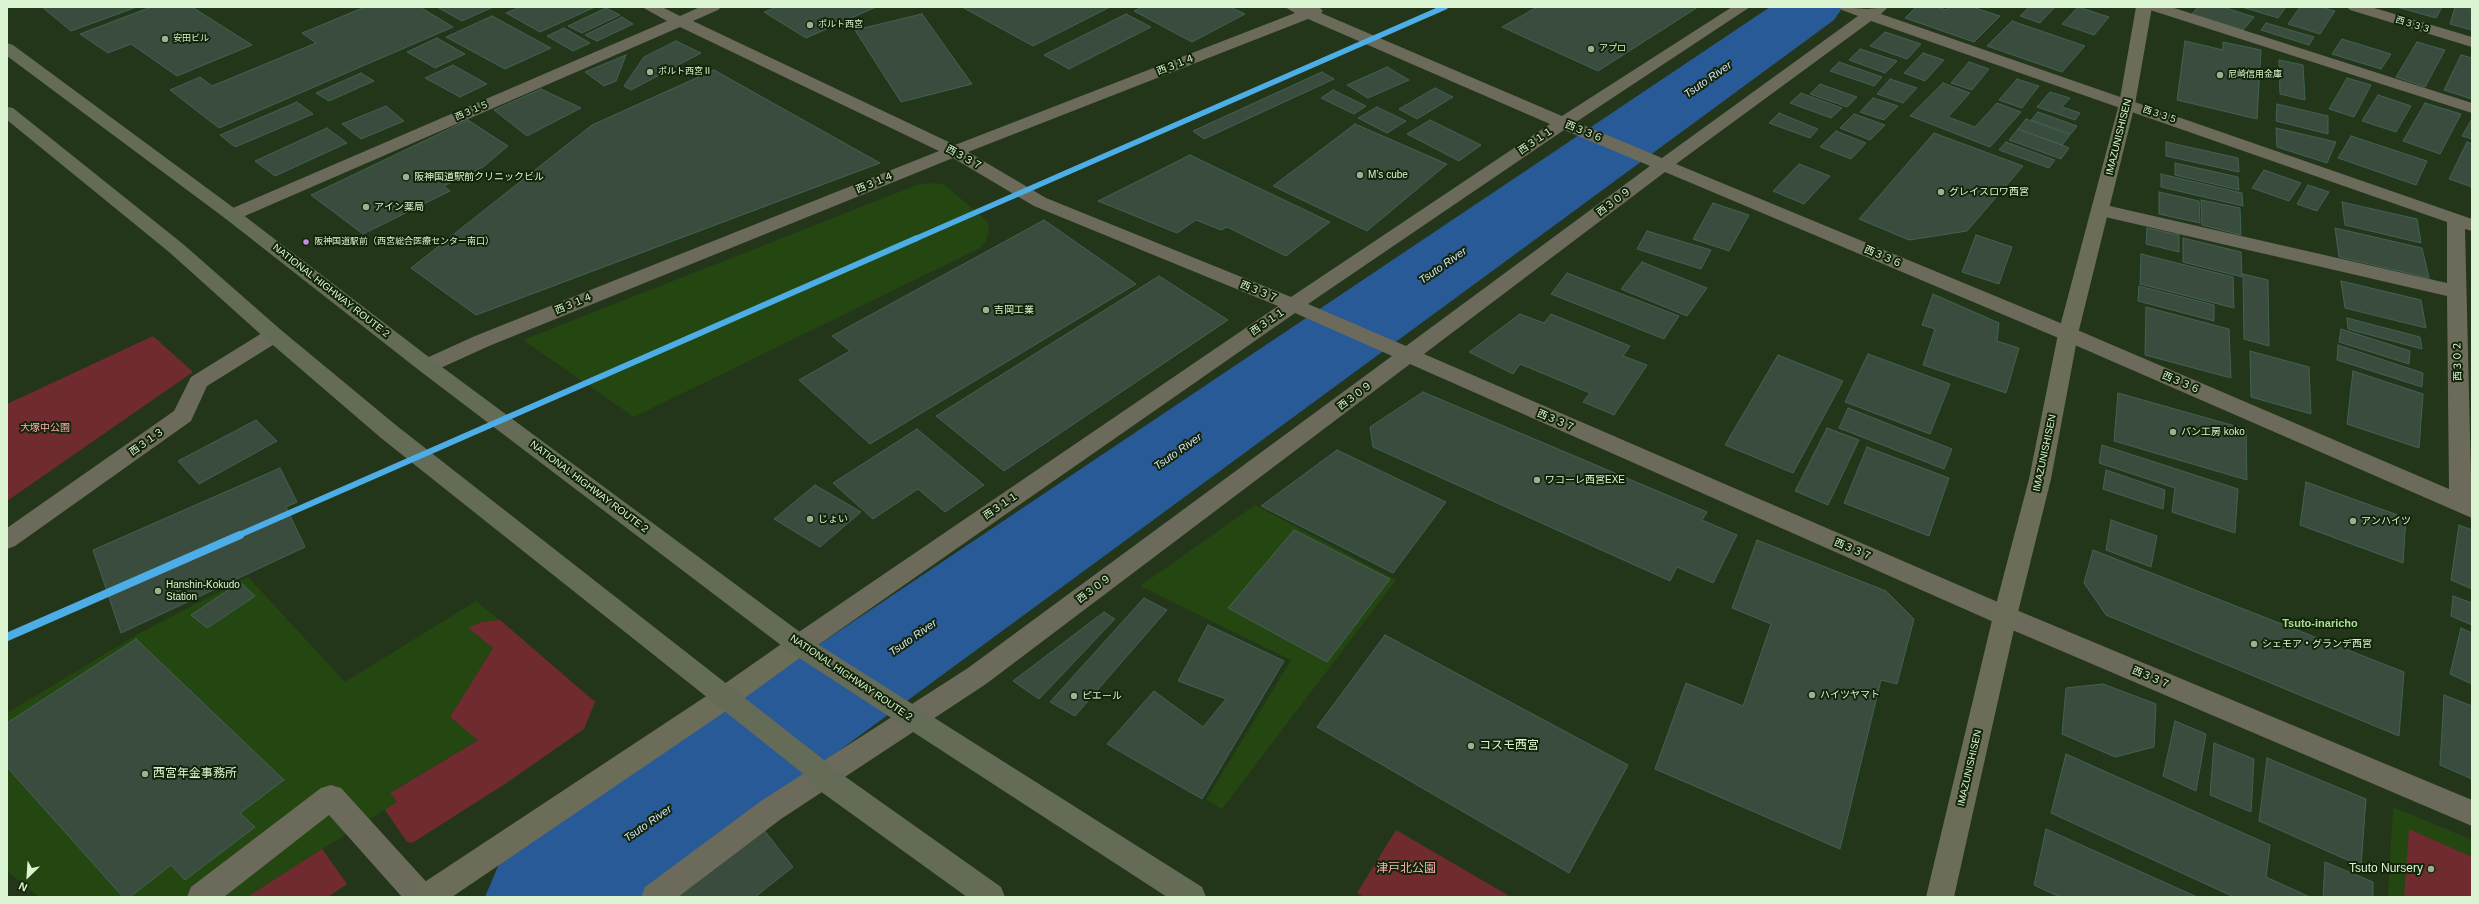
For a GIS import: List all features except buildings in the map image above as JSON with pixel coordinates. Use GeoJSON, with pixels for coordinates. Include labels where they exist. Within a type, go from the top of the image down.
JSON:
{"type":"FeatureCollection","features":[{"type":"Feature","properties":{"kind":"highway","name":"NATIONAL HIGHWAY ROUTE 2"},"geometry":{"type":"LineString","coordinates":[[8,49],[232,214],[427,366],[808,651],[1192,897]]}},
{"type":"Feature","properties":{"kind":"highway"},"geometry":{"type":"LineString","coordinates":[[7,112],[176,248],[274,335],[389,432],[817,771],[991,897]]}},
{"type":"Feature","properties":{"kind":"street","name":"西３３７"},"geometry":{"type":"LineString","coordinates":[[650,7],[954,151],[1040,202],[1293,305],[1408,357],[2005,616],[2472,813]]}},
{"type":"Feature","properties":{"kind":"street","name":"西３１５"},"geometry":{"type":"LineString","coordinates":[[232,214],[713,7]]}},
{"type":"Feature","properties":{"kind":"street","name":"西３３６"},"geometry":{"type":"LineString","coordinates":[[1293,7],[1563,123],[2068,334],[2466,507]]}},
{"type":"Feature","properties":{"kind":"street","name":"西３１４"},"geometry":{"type":"LineString","coordinates":[[427,366],[489,338],[954,151],[1325,7]]}},
{"type":"Feature","properties":{"kind":"street","name":"西３１１"},"geometry":{"type":"LineString","coordinates":[[808,651],[1293,305],[1563,123],[1742,7]]}},
{"type":"Feature","properties":{"kind":"street","name":"西３３５"},"geometry":{"type":"LineString","coordinates":[[1847,7],[1875,11],[2127,104],[2464,222]]}},
{"type":"Feature","properties":{"kind":"street","name":"IMAZUNISHISEN"},"geometry":{"type":"LineString","coordinates":[[1940,897],[2005,616],[2040,479],[2068,334],[2127,104],[2144,7]]}},
{"type":"Feature","properties":{"kind":"street"},"geometry":{"type":"LineString","coordinates":[[2155,7],[2472,108]]}},
{"type":"Feature","properties":{"kind":"street","name":"西３３３"},"geometry":{"type":"LineString","coordinates":[[2355,7],[2472,42]]}},
{"type":"Feature","properties":{"kind":"street","name":"西３０９"},"geometry":{"type":"LineString","coordinates":[[655,897],[756,821],[817,771],[901,712],[977,676],[1408,357],[1663,164],[1875,11]]}},
{"type":"Feature","properties":{"kind":"street"},"geometry":{"type":"LineString","coordinates":[[2101,210],[2457,292]]}},
{"type":"Feature","properties":{"kind":"street","name":"西３０２"},"geometry":{"type":"LineString","coordinates":[[2464,222],[2457,292],[2465,406],[2466,507]]}},
{"type":"Feature","properties":{"kind":"street","name":"西３１３"},"geometry":{"type":"LineString","coordinates":[[7,540],[184,416],[198,382],[274,335]]}},
{"type":"Feature","properties":{"kind":"street"},"geometry":{"type":"LineString","coordinates":[[427,897],[733,704],[808,651]]}},
{"type":"Feature","properties":{"kind":"street"},"geometry":{"type":"LineString","coordinates":[[201,897],[331,797],[421,897]]}},
{"type":"Feature","properties":{"kind":"shaded area"},"geometry":{"type":"Polygon","coordinates":[[[933,183],[945,185],[987,221],[989,230],[986,241],[980,248],[634,417],[523,340],[917,185],[933,183]]]}},
{"type":"Feature","properties":{"kind":"shaded area"},"geometry":{"type":"Polygon","coordinates":[[[1255,505],[1396,580],[1222,809],[1206,800],[1291,660],[1140,586],[1255,505]]]}},
{"type":"Feature","properties":{"kind":"shaded area"},"geometry":{"type":"Polygon","coordinates":[[[248,577],[345,682],[476,601],[500,620],[482,622],[469,628],[493,648],[450,717],[479,739],[390,793],[397,802],[247,897],[39,897],[7,871],[7,713],[140,633],[248,577]]]}},
{"type":"Feature","properties":{"kind":"shaded area","name":"Tsuto Nursery"},"geometry":{"type":"Polygon","coordinates":[[[2393,807],[2472,840],[2472,897],[2388,897],[2393,807]]]}},
{"type":"Feature","properties":{"kind":"green space","name":"大塚中公園"},"geometry":{"type":"Polygon","coordinates":[[[153,336],[193,372],[7,501],[7,404],[153,336]]]}},
{"type":"Feature","properties":{"kind":"green space"},"geometry":{"type":"Polygon","coordinates":[[[500,620],[595,702],[584,729],[505,784],[412,843],[407,842],[385,810],[397,802],[390,793],[478,740],[450,717],[493,648],[468,628],[482,622],[500,620]]]}},
{"type":"Feature","properties":{"kind":"green space"},"geometry":{"type":"Polygon","coordinates":[[[2409,829],[2472,857],[2472,897],[2404,897],[2409,829]]]}},
{"type":"Feature","properties":{"kind":"green space","name":"津戸北公園"},"geometry":{"type":"Polygon","coordinates":[[[1396,830],[1511,897],[1364,897],[1357,893],[1396,830]]]}},
{"type":"Feature","properties":{"kind":"green space"},"geometry":{"type":"Polygon","coordinates":[[[322,849],[347,884],[328,897],[247,897],[322,849]]]}},
{"type":"Feature","properties":{"kind":"waterway","name":"Tsuto River"},"geometry":{"type":"LineString","coordinates":[[544,897],[1812,7]]}},
{"type":"Feature","properties":{"kind":"transit line"},"geometry":{"type":"LineString","coordinates":[[7,637],[1445,7]]}},
{"type":"Feature","properties":{"kind":"place","name":"ポルト西宮"},"geometry":{"type":"Point","coordinates":[810,25]}},
{"type":"Feature","properties":{"kind":"place","name":"安田ビル"},"geometry":{"type":"Point","coordinates":[165,39]}},
{"type":"Feature","properties":{"kind":"place","name":"アプロ"},"geometry":{"type":"Point","coordinates":[1591,49]}},
{"type":"Feature","properties":{"kind":"place","name":"ポルト西宮Ⅱ"},"geometry":{"type":"Point","coordinates":[650,72]}},
{"type":"Feature","properties":{"kind":"place","name":"尼崎信用金庫"},"geometry":{"type":"Point","coordinates":[2220,75]}},
{"type":"Feature","properties":{"kind":"place","name":"M’s cube"},"geometry":{"type":"Point","coordinates":[1360,175]}},
{"type":"Feature","properties":{"kind":"place","name":"阪神国道駅前クリニックビル"},"geometry":{"type":"Point","coordinates":[406,177]}},
{"type":"Feature","properties":{"kind":"place","name":"グレイスロワ西宮"},"geometry":{"type":"Point","coordinates":[1941,192]}},
{"type":"Feature","properties":{"kind":"place","name":"アイン薬局"},"geometry":{"type":"Point","coordinates":[366,207]}},
{"type":"Feature","properties":{"kind":"place","name":"阪神国道駅前（西宮総合医療センター南口）"},"geometry":{"type":"Point","coordinates":[306,242]}},
{"type":"Feature","properties":{"kind":"place","name":"吉岡工業"},"geometry":{"type":"Point","coordinates":[986,310]}},
{"type":"Feature","properties":{"kind":"place","name":"パン工房 koko"},"geometry":{"type":"Point","coordinates":[2173,432]}},
{"type":"Feature","properties":{"kind":"place","name":"ワコーレ西宮EXE"},"geometry":{"type":"Point","coordinates":[1537,480]}},
{"type":"Feature","properties":{"kind":"place","name":"じょい"},"geometry":{"type":"Point","coordinates":[810,519]}},
{"type":"Feature","properties":{"kind":"place","name":"アンハイツ"},"geometry":{"type":"Point","coordinates":[2353,521]}},
{"type":"Feature","properties":{"kind":"place","name":"Hanshin-Kokudo Station"},"geometry":{"type":"Point","coordinates":[158,591]}},
{"type":"Feature","properties":{"kind":"place","name":"シェモア・グランデ西宮"},"geometry":{"type":"Point","coordinates":[2254,644]}},
{"type":"Feature","properties":{"kind":"place","name":"ハイツヤマト"},"geometry":{"type":"Point","coordinates":[1812,695]}},
{"type":"Feature","properties":{"kind":"place","name":"ピエール"},"geometry":{"type":"Point","coordinates":[1074,696]}},
{"type":"Feature","properties":{"kind":"place","name":"コスモ西宮"},"geometry":{"type":"Point","coordinates":[1471,746]}},
{"type":"Feature","properties":{"kind":"place","name":"西宮年金事務所"},"geometry":{"type":"Point","coordinates":[145,774]}},
{"type":"Feature","properties":{"kind":"place","name":"Tsuto Nursery"},"geometry":{"type":"Point","coordinates":[2431,869]}},
{"type":"Feature","properties":{"kind":"district","name":"Tsuto-inaricho"},"geometry":{"type":"Point","coordinates":[2320,624]}}]}
